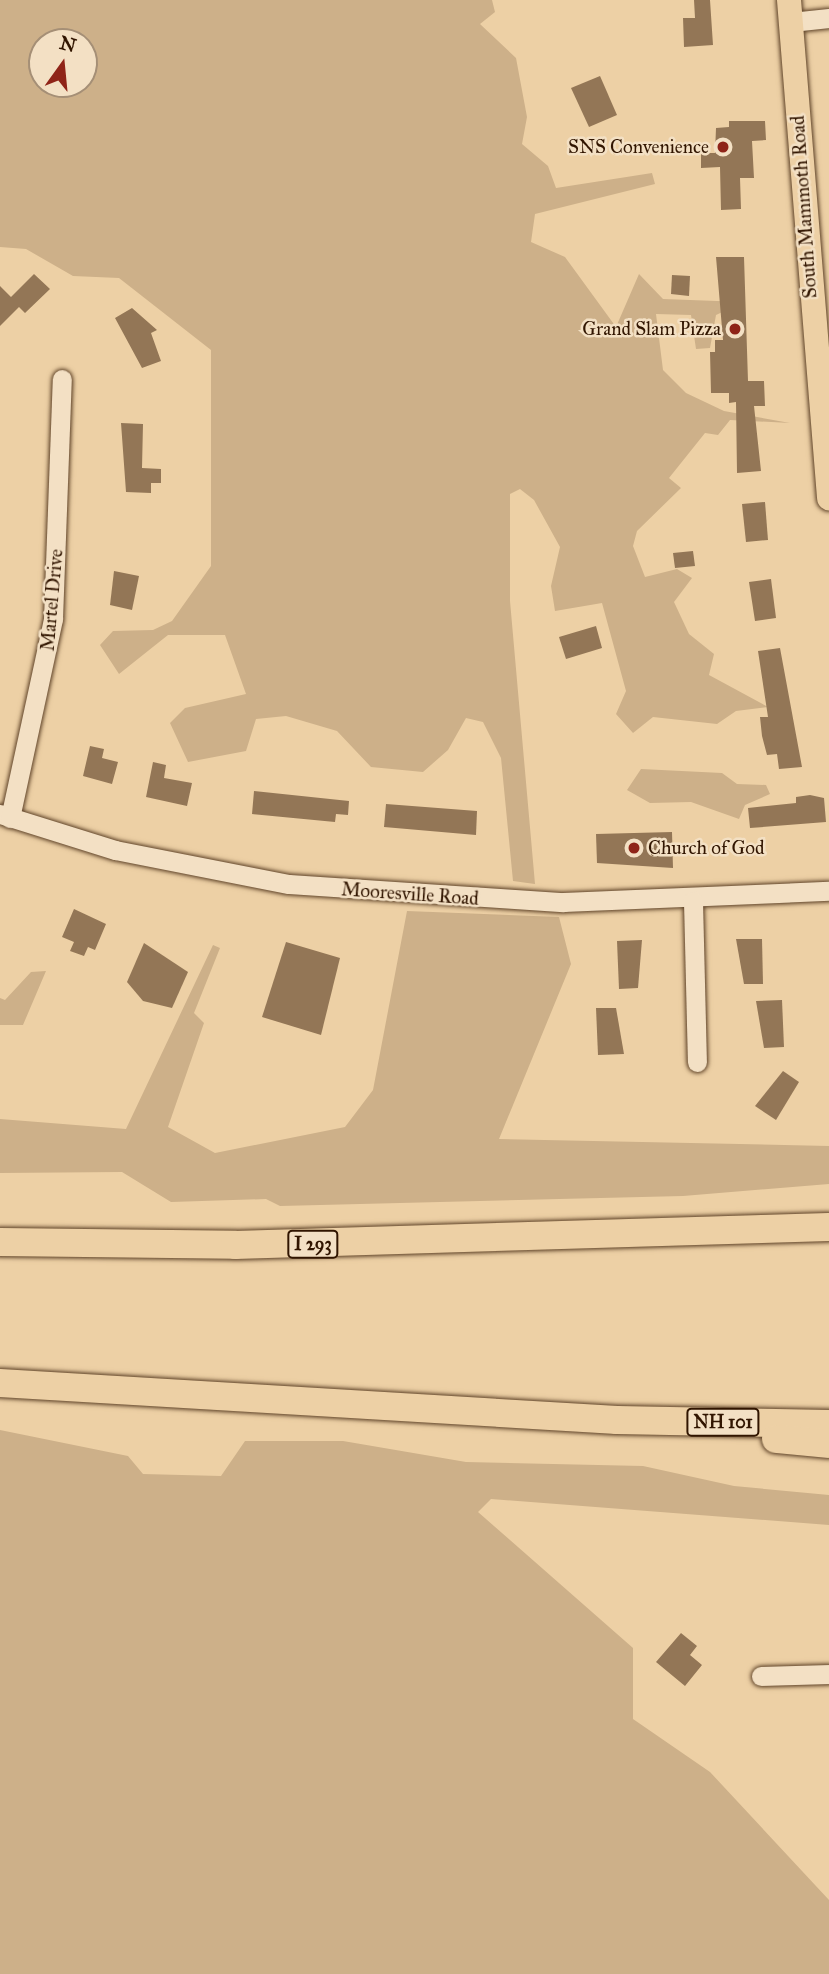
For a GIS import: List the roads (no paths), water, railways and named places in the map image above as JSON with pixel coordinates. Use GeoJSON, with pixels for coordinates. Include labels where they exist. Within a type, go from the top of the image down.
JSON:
{"type":"FeatureCollection","features":[{"type":"Feature","properties":{"kind":"highway"},"geometry":{"type":"LineString","coordinates":[[627,1236],[829,1227]]}},
{"type":"Feature","properties":{"kind":"highway","name":"I 293"},"geometry":{"type":"LineString","coordinates":[[0,1242],[235,1245],[627,1236],[829,1238]]}},
{"type":"Feature","properties":{"kind":"highway"},"geometry":{"type":"LineString","coordinates":[[0,1383],[617,1420],[829,1444]]}},
{"type":"Feature","properties":{"kind":"highway","name":"NH 101"},"geometry":{"type":"LineString","coordinates":[[617,1420],[829,1424]]}},
{"type":"Feature","properties":{"kind":"main road","name":"South Mammoth Road"},"geometry":{"type":"LineString","coordinates":[[790,11],[829,498]]}},
{"type":"Feature","properties":{"kind":"street"},"geometry":{"type":"LineString","coordinates":[[790,11],[829,18]]}},
{"type":"Feature","properties":{"kind":"street","name":"Martel Drive"},"geometry":{"type":"LineString","coordinates":[[5,816],[52,619],[62,379]]}},
{"type":"Feature","properties":{"kind":"street","name":"Mooresville Road"},"geometry":{"type":"LineString","coordinates":[[5,816],[129,853],[289,884],[479,900],[693,901],[829,891]]}},
{"type":"Feature","properties":{"kind":"street"},"geometry":{"type":"LineString","coordinates":[[693,901],[697,1062]]}},
{"type":"Feature","properties":{"kind":"street"},"geometry":{"type":"LineString","coordinates":[[761,1676],[829,1674]]}},
{"type":"Feature","properties":{"kind":"place","name":"SNS Convenience"},"geometry":{"type":"Point","coordinates":[723,147]}},
{"type":"Feature","properties":{"kind":"place","name":"Grand Slam Pizza"},"geometry":{"type":"Point","coordinates":[735,329]}},
{"type":"Feature","properties":{"kind":"place","name":"Church of God"},"geometry":{"type":"Point","coordinates":[634,848]}}]}
